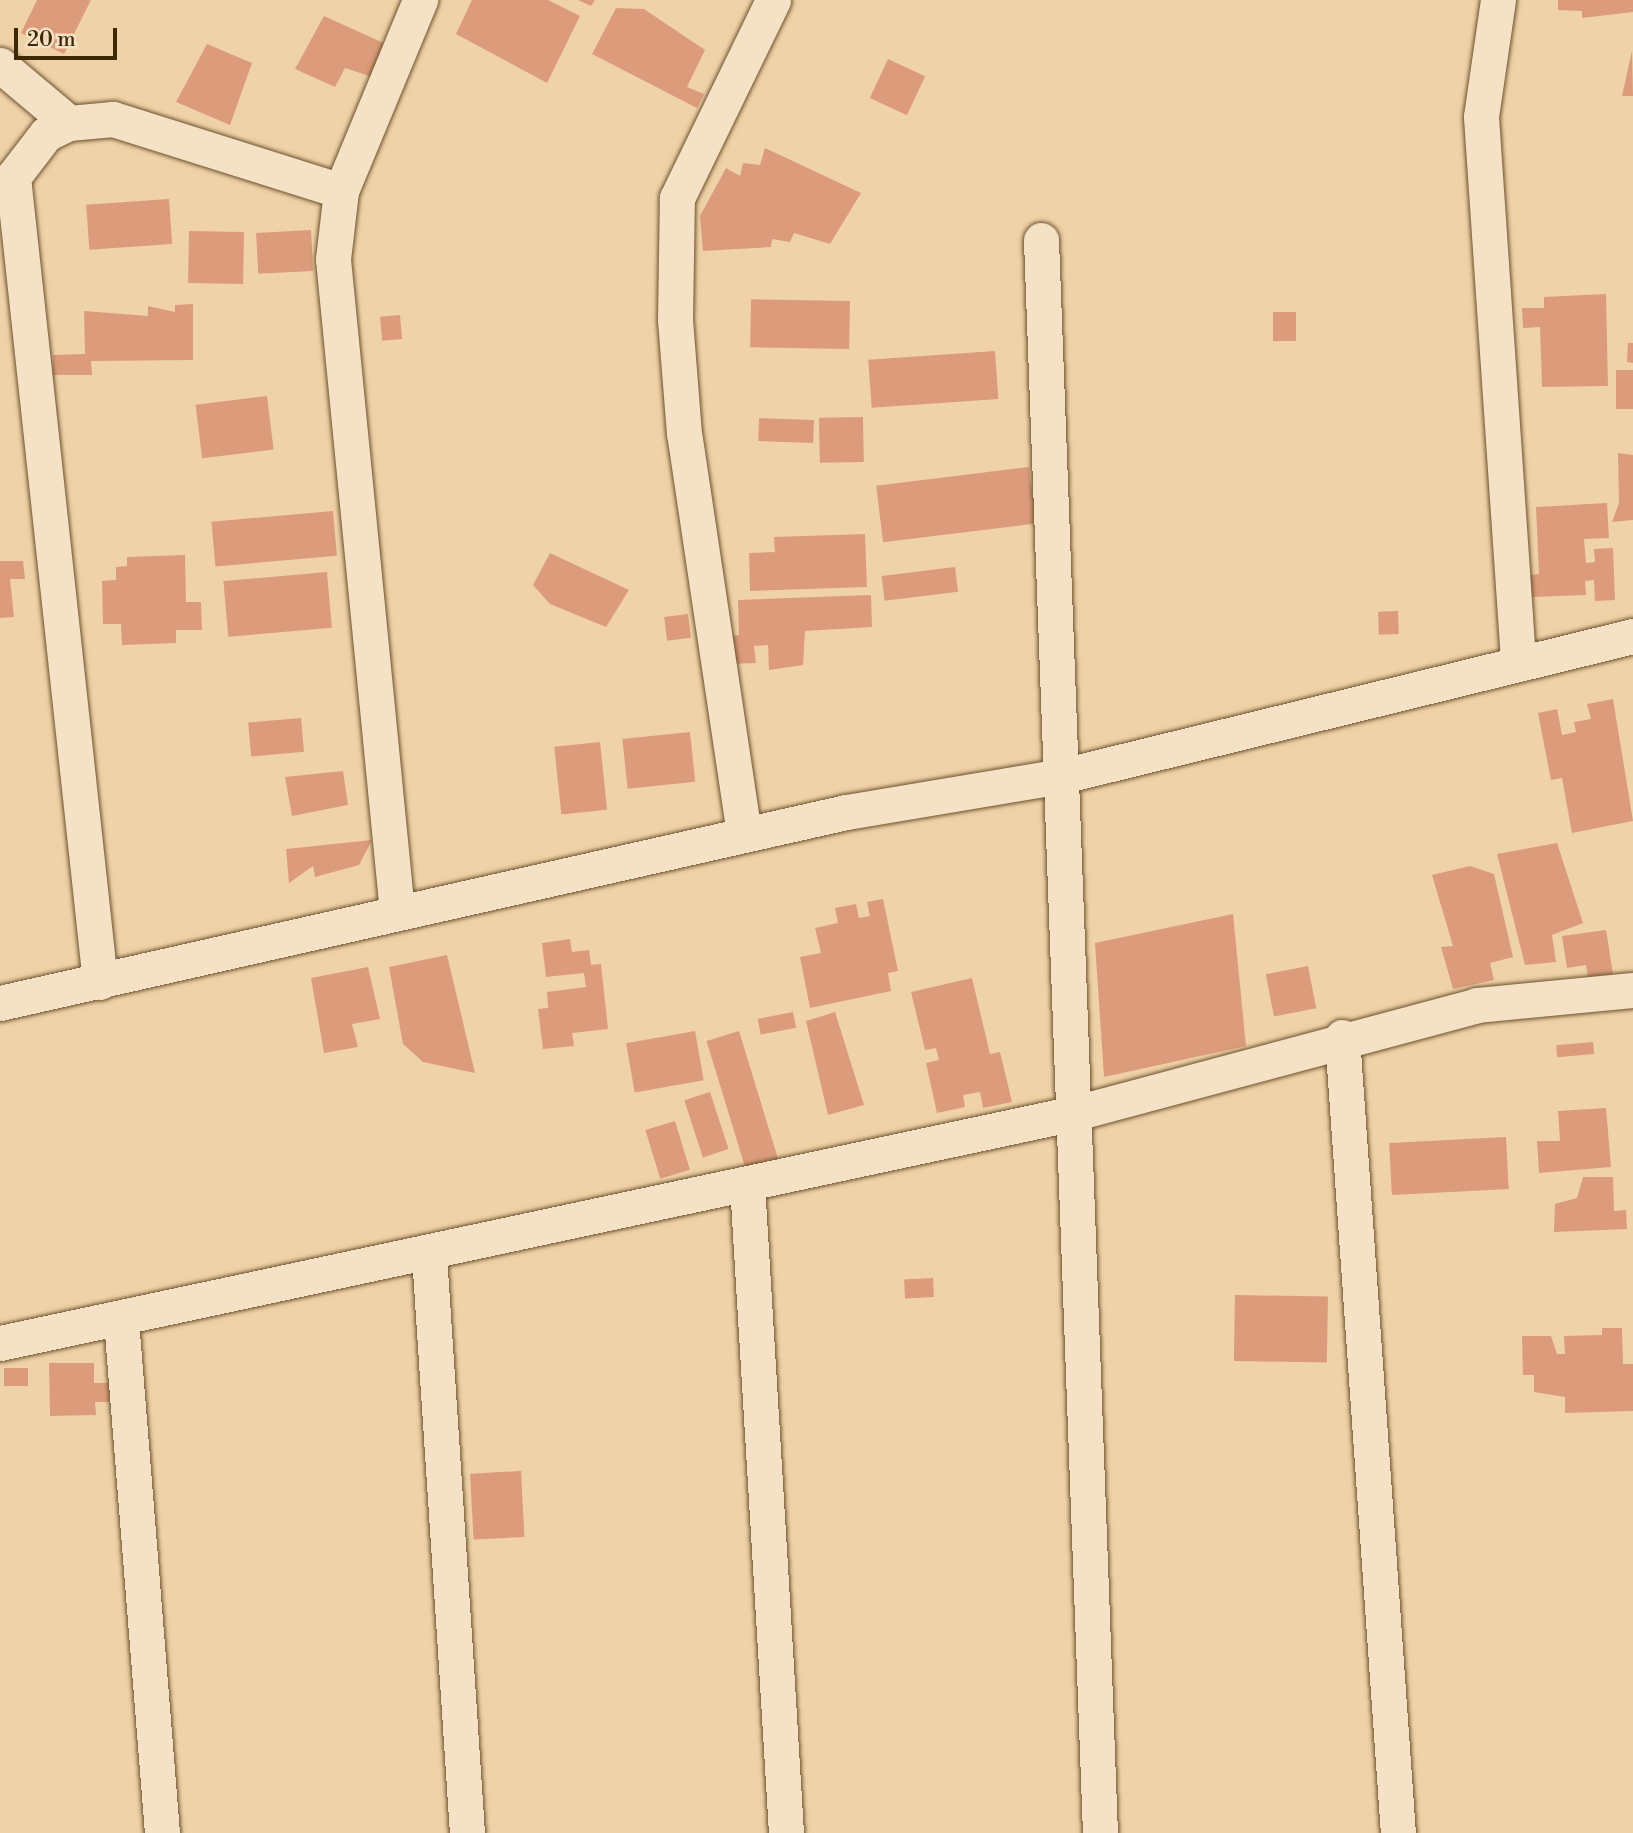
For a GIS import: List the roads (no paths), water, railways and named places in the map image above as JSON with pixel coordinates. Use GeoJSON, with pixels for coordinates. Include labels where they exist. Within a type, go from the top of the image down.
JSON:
{"type":"FeatureCollection","features":[{"type":"Feature","properties":{"kind":"street"},"geometry":{"type":"LineString","coordinates":[[397,912],[332,259],[341,191],[420,0]]}},
{"type":"Feature","properties":{"kind":"street"},"geometry":{"type":"LineString","coordinates":[[744,834],[684,434],[675,320],[677,198],[773,0]]}},
{"type":"Feature","properties":{"kind":"street"},"geometry":{"type":"LineString","coordinates":[[1498,0],[1481,117],[1518,660]]}},
{"type":"Feature","properties":{"kind":"street"},"geometry":{"type":"LineString","coordinates":[[0,65],[69,123]]}},
{"type":"Feature","properties":{"kind":"street"},"geometry":{"type":"LineString","coordinates":[[100,982],[13,177],[47,134],[69,123],[113,119],[341,191]]}},
{"type":"Feature","properties":{"kind":"street"},"geometry":{"type":"LineString","coordinates":[[1041,240],[1100,1833]]}},
{"type":"Feature","properties":{"kind":"street"},"geometry":{"type":"LineString","coordinates":[[0,1003],[744,834],[1062,776],[1518,660],[1633,636]]}},
{"type":"Feature","properties":{"kind":"street"},"geometry":{"type":"LineString","coordinates":[[0,1343],[121,1321],[1075,1113],[1342,1037],[1477,1005],[1633,990]]}},
{"type":"Feature","properties":{"kind":"street"},"geometry":{"type":"LineString","coordinates":[[1342,1037],[1398,1833]]}},
{"type":"Feature","properties":{"kind":"street"},"geometry":{"type":"LineString","coordinates":[[747,1184],[786,1833]]}},
{"type":"Feature","properties":{"kind":"street"},"geometry":{"type":"LineString","coordinates":[[429,1255],[467,1833]]}},
{"type":"Feature","properties":{"kind":"street"},"geometry":{"type":"LineString","coordinates":[[121,1321],[162,1833]]}}]}
